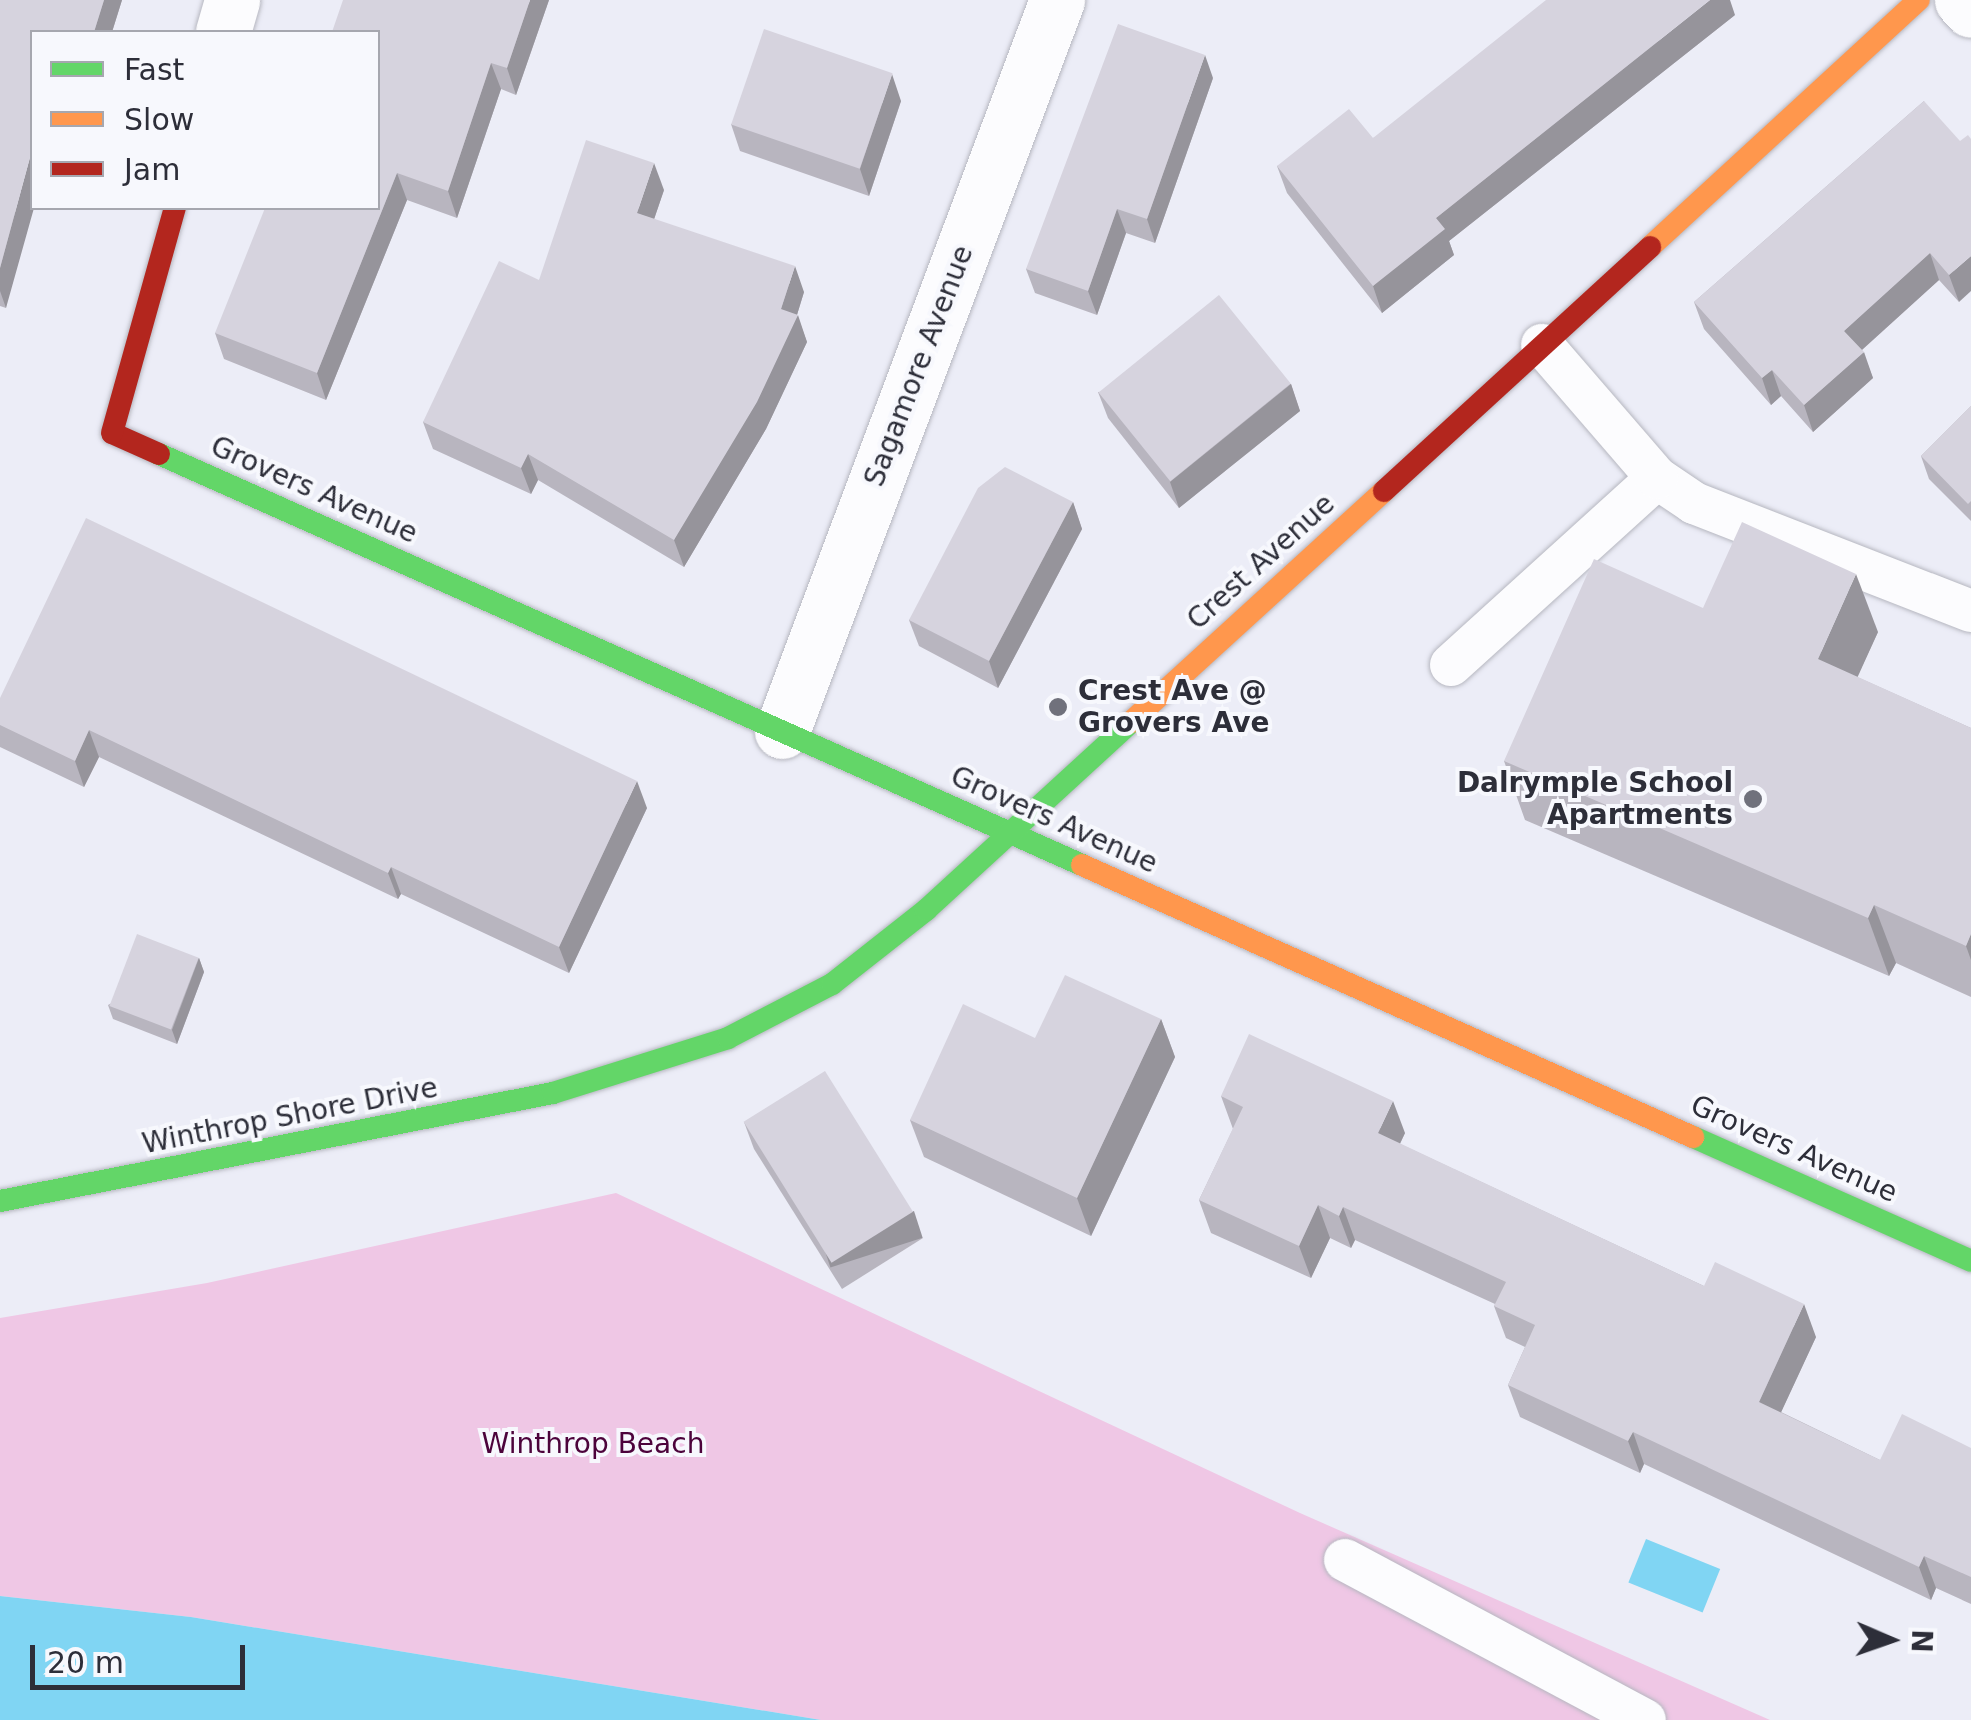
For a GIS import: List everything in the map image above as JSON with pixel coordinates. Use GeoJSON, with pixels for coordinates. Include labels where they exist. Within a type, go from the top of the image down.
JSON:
{"type":"FeatureCollection","features":[{"type":"Feature","properties":{"kind":"main road","name":"Crest Avenue"},"geometry":{"type":"LineString","coordinates":[[590,1083],[728,1038],[832,984],[912,923],[1919,0]]}},
{"type":"Feature","properties":{"kind":"main road","name":"Grovers Avenue"},"geometry":{"type":"LineString","coordinates":[[173,210],[112,433],[1971,1261]]}},
{"type":"Feature","properties":{"kind":"main road","name":"Winthrop Shore Drive"},"geometry":{"type":"LineString","coordinates":[[0,1201],[464,1114],[590,1083]]}},
{"type":"Feature","properties":{"kind":"street"},"geometry":{"type":"LineString","coordinates":[[224,30],[232,0]]}},
{"type":"Feature","properties":{"kind":"street","name":"Sagamore Avenue"},"geometry":{"type":"LineString","coordinates":[[782,731],[1057,0]]}},
{"type":"Feature","properties":{"kind":"street"},"geometry":{"type":"LineString","coordinates":[[1962,0],[1971,10]]}},
{"type":"Feature","properties":{"kind":"lane"},"geometry":{"type":"LineString","coordinates":[[1542,346],[1657,478],[1694,503],[1971,611]]}},
{"type":"Feature","properties":{"kind":"lane"},"geometry":{"type":"LineString","coordinates":[[1451,665],[1657,478]]}},
{"type":"Feature","properties":{"kind":"lane"},"geometry":{"type":"LineString","coordinates":[[1345,1560],[1645,1720]]}},
{"type":"Feature","properties":{"kind":"green space","name":"Winthrop Beach"},"geometry":{"type":"Polygon","coordinates":[[[616,1193],[1300,1513],[1770,1720],[821,1720],[191,1617],[0,1596],[0,1318],[207,1283],[616,1193]]]}},
{"type":"Feature","properties":{"kind":"water"},"geometry":{"type":"Polygon","coordinates":[[[1646,1539],[1720,1569],[1703,1613],[1628,1583],[1646,1539]]]}},
{"type":"Feature","properties":{"kind":"water"},"geometry":{"type":"Polygon","coordinates":[[[0,1596],[191,1617],[821,1720],[0,1720],[0,1596]]]}},
{"type":"Feature","properties":{"kind":"building"},"geometry":{"type":"Polygon","coordinates":[[[0,0],[104,0],[95,30],[30,30],[30,157],[0,268],[0,0]]]}},
{"type":"Feature","properties":{"kind":"building"},"geometry":{"type":"Polygon","coordinates":[[[343,0],[530,0],[507,68],[491,63],[448,191],[397,173],[317,373],[215,333],[264,210],[380,210],[380,30],[333,30],[343,0]]]}},
{"type":"Feature","properties":{"kind":"building"},"geometry":{"type":"Polygon","coordinates":[[[1546,0],[1710,0],[1436,218],[1445,229],[1373,286],[1277,166],[1349,109],[1373,138],[1546,0]]]}},
{"type":"Feature","properties":{"kind":"building"},"geometry":{"type":"Polygon","coordinates":[[[1118,24],[1205,55],[1147,219],[1117,209],[1088,291],[1026,269],[1118,24]]]}},
{"type":"Feature","properties":{"kind":"building"},"geometry":{"type":"Polygon","coordinates":[[[764,29],[893,73],[860,169],[731,124],[764,29]]]}},
{"type":"Feature","properties":{"kind":"building"},"geometry":{"type":"Polygon","coordinates":[[[1924,101],[1960,141],[1968,135],[1971,139],[1971,256],[1949,275],[1930,253],[1844,331],[1864,352],[1804,405],[1772,370],[1762,378],[1694,302],[1924,101]]]}},
{"type":"Feature","properties":{"kind":"building"},"geometry":{"type":"Polygon","coordinates":[[[586,140],[654,163],[637,213],[795,266],[781,309],[798,315],[757,402],[674,540],[528,454],[521,468],[423,422],[499,261],[539,280],[586,140]]]}},
{"type":"Feature","properties":{"kind":"building"},"geometry":{"type":"Polygon","coordinates":[[[1219,295],[1291,384],[1170,481],[1099,393],[1219,295]]]}},
{"type":"Feature","properties":{"kind":"building"},"geometry":{"type":"Polygon","coordinates":[[[1971,406],[1971,501],[1968,504],[1921,456],[1971,406]]]}},
{"type":"Feature","properties":{"kind":"building"},"geometry":{"type":"Polygon","coordinates":[[[1005,467],[1073,502],[989,661],[909,620],[978,488],[1005,467]]]}},
{"type":"Feature","properties":{"kind":"building"},"geometry":{"type":"Polygon","coordinates":[[[86,518],[637,781],[559,947],[391,867],[388,873],[89,730],[75,761],[0,725],[0,698],[86,518]]]}},
{"type":"Feature","properties":{"kind":"building","name":"Dalrymple School Apartments"},"geometry":{"type":"Polygon","coordinates":[[[1742,522],[1856,574],[1818,659],[1971,728],[1971,934],[1966,946],[1874,905],[1868,918],[1504,761],[1594,559],[1703,608],[1742,522]]]}},
{"type":"Feature","properties":{"kind":"building"},"geometry":{"type":"Polygon","coordinates":[[[137,934],[199,958],[171,1030],[109,1006],[137,934]]]}},
{"type":"Feature","properties":{"kind":"building"},"geometry":{"type":"Polygon","coordinates":[[[1065,975],[1161,1019],[1077,1198],[910,1120],[963,1004],[1035,1038],[1065,975]]]}},
{"type":"Feature","properties":{"kind":"building"},"geometry":{"type":"Polygon","coordinates":[[[1249,1034],[1393,1101],[1378,1133],[1704,1286],[1715,1262],[1804,1304],[1759,1402],[1880,1460],[1902,1414],[1971,1448],[1971,1577],[1924,1556],[1919,1567],[1633,1432],[1628,1441],[1508,1385],[1535,1325],[1494,1306],[1506,1282],[1343,1207],[1339,1216],[1318,1205],[1299,1246],[1199,1200],[1243,1107],[1221,1096],[1249,1034]]]}},
{"type":"Feature","properties":{"kind":"building"},"geometry":{"type":"Polygon","coordinates":[[[825,1071],[913,1212],[832,1263],[744,1122],[825,1071]]]}},
{"type":"Feature","properties":{"kind":"traffic: fast"},"geometry":{"type":"LineString","coordinates":[[159,454],[1082,865]]}},
{"type":"Feature","properties":{"kind":"traffic: fast"},"geometry":{"type":"LineString","coordinates":[[0,1201],[553,1093],[728,1038],[832,984],[926,910],[1131,722]]}},
{"type":"Feature","properties":{"kind":"traffic: fast"},"geometry":{"type":"LineString","coordinates":[[1693,1137],[1971,1261]]}},
{"type":"Feature","properties":{"kind":"traffic: slow"},"geometry":{"type":"LineString","coordinates":[[1650,247],[1919,0]]}},
{"type":"Feature","properties":{"kind":"traffic: slow"},"geometry":{"type":"LineString","coordinates":[[1131,722],[1384,491]]}},
{"type":"Feature","properties":{"kind":"traffic: slow"},"geometry":{"type":"LineString","coordinates":[[1082,865],[1693,1137]]}},
{"type":"Feature","properties":{"kind":"traffic: jam"},"geometry":{"type":"LineString","coordinates":[[159,454],[112,433],[174,210]]}},
{"type":"Feature","properties":{"kind":"traffic: jam"},"geometry":{"type":"LineString","coordinates":[[1384,491],[1650,247]]}},
{"type":"Feature","properties":{"kind":"place","name":"Crest Ave @ Grovers Ave"},"geometry":{"type":"Point","coordinates":[1058,707]}},
{"type":"Feature","properties":{"kind":"place","name":"Dalrymple School Apartments"},"geometry":{"type":"Point","coordinates":[1753,799]}}]}
